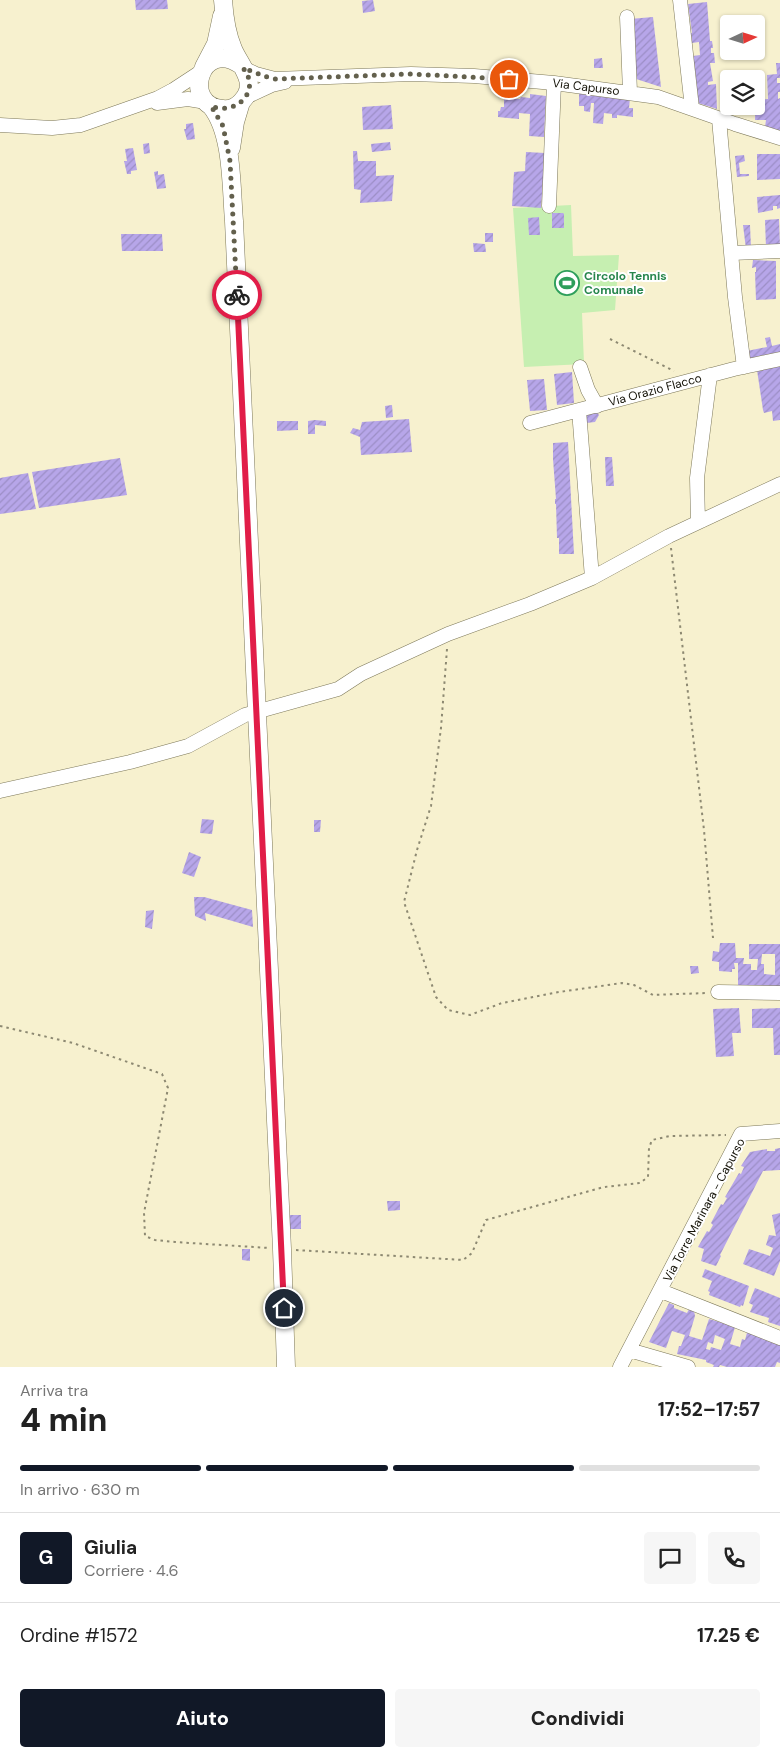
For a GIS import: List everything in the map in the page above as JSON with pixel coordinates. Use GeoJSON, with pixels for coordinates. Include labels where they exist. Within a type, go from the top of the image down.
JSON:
{"type":"FeatureCollection","features":[{"type":"Feature","properties":{"kind":"main road"},"geometry":{"type":"LineString","coordinates":[[224,3],[232,48],[249,79],[248,90],[234,128],[230,161]]}},
{"type":"Feature","properties":{"kind":"main road"},"geometry":{"type":"LineString","coordinates":[[224,3],[216,44],[203,69],[198,84],[199,90],[223,126],[230,161],[286,1367]]}},
{"type":"Feature","properties":{"kind":"main road"},"geometry":{"type":"LineString","coordinates":[[203,69],[210,62],[226,58],[234,60],[242,66]]}},
{"type":"Feature","properties":{"kind":"main road"},"geometry":{"type":"LineString","coordinates":[[208,104],[229,109],[244,100]]}},
{"type":"Feature","properties":{"kind":"street"},"geometry":{"type":"LineString","coordinates":[[680,0],[692,108]]}},
{"type":"Feature","properties":{"kind":"street"},"geometry":{"type":"LineString","coordinates":[[627,17],[630,92]]}},
{"type":"Feature","properties":{"kind":"street","name":"Via Capurso"},"geometry":{"type":"LineString","coordinates":[[242,66],[267,77],[296,79],[411,74],[474,76],[630,92],[658,97],[780,138]]}},
{"type":"Feature","properties":{"kind":"street"},"geometry":{"type":"LineString","coordinates":[[0,125],[52,128],[81,125],[139,105],[173,90],[203,69]]}},
{"type":"Feature","properties":{"kind":"street","name":"Via Capurso"},"geometry":{"type":"LineString","coordinates":[[244,100],[272,85],[296,79]]}},
{"type":"Feature","properties":{"kind":"street"},"geometry":{"type":"LineString","coordinates":[[548,206],[554,83]]}},
{"type":"Feature","properties":{"kind":"street"},"geometry":{"type":"LineString","coordinates":[[139,105],[188,99],[208,104]]}},
{"type":"Feature","properties":{"kind":"street"},"geometry":{"type":"LineString","coordinates":[[719,119],[735,297],[744,367]]}},
{"type":"Feature","properties":{"kind":"street"},"geometry":{"type":"LineString","coordinates":[[731,253],[780,251]]}},
{"type":"Feature","properties":{"kind":"street","name":"Via Orazio Flacco"},"geometry":{"type":"LineString","coordinates":[[530,423],[710,375],[780,359]]}},
{"type":"Feature","properties":{"kind":"street"},"geometry":{"type":"LineString","coordinates":[[580,367],[588,390],[597,406]]}},
{"type":"Feature","properties":{"kind":"street"},"geometry":{"type":"LineString","coordinates":[[698,522],[697,478],[710,375]]}},
{"type":"Feature","properties":{"kind":"street"},"geometry":{"type":"LineString","coordinates":[[579,410],[592,578]]}},
{"type":"Feature","properties":{"kind":"street"},"geometry":{"type":"LineString","coordinates":[[0,791],[130,762],[188,746],[245,714],[338,689],[361,674],[448,634],[530,604],[592,578],[669,536],[780,484]]}},
{"type":"Feature","properties":{"kind":"street"},"geometry":{"type":"LineString","coordinates":[[718,992],[780,993]]}},
{"type":"Feature","properties":{"kind":"street","name":"Via Torre Marinara - Capurso"},"geometry":{"type":"LineString","coordinates":[[620,1367],[741,1134],[780,1131]]}},
{"type":"Feature","properties":{"kind":"street"},"geometry":{"type":"LineString","coordinates":[[661,1291],[780,1338]]}},
{"type":"Feature","properties":{"kind":"street"},"geometry":{"type":"LineString","coordinates":[[629,1350],[688,1367]]}},
{"type":"Feature","properties":{"kind":"path"},"geometry":{"type":"LineString","coordinates":[[610,339],[692,380]]}},
{"type":"Feature","properties":{"kind":"path"},"geometry":{"type":"LineString","coordinates":[[669,536],[704,830],[713,938]]}},
{"type":"Feature","properties":{"kind":"path"},"geometry":{"type":"LineString","coordinates":[[448,634],[441,728],[431,806],[417,850],[404,902],[436,997],[448,1010],[470,1015],[502,1003],[622,983],[634,985],[653,995],[718,992]]}},
{"type":"Feature","properties":{"kind":"path"},"geometry":{"type":"LineString","coordinates":[[0,1026],[73,1043],[162,1074],[168,1088],[144,1213],[146,1236],[155,1240],[463,1260],[472,1253],[486,1220],[604,1187],[640,1183],[648,1177],[649,1148],[652,1140],[670,1136],[741,1134]]}},
{"type":"Feature","properties":{"kind":"green space","name":"Circolo Tennis Comunale"},"geometry":{"type":"Polygon","coordinates":[[[571,205],[573,256],[619,255],[615,310],[582,313],[584,364],[524,367],[513,208],[571,205]]]}},
{"type":"Feature","properties":{"kind":"building"},"geometry":{"type":"Polygon","coordinates":[[[135,0],[167,0],[168,9],[136,10],[135,0]]]}},
{"type":"Feature","properties":{"kind":"building"},"geometry":{"type":"Polygon","coordinates":[[[373,0],[375,11],[363,13],[362,1],[373,0]]]}},
{"type":"Feature","properties":{"kind":"building"},"geometry":{"type":"Polygon","coordinates":[[[707,2],[710,41],[712,41],[713,48],[711,48],[711,53],[714,53],[715,63],[710,63],[713,81],[708,82],[708,85],[716,84],[717,109],[698,103],[693,56],[700,55],[699,42],[692,43],[688,4],[707,2]]]}},
{"type":"Feature","properties":{"kind":"building"},"geometry":{"type":"Polygon","coordinates":[[[653,17],[661,87],[633,78],[630,19],[653,17]]]}},
{"type":"Feature","properties":{"kind":"building"},"geometry":{"type":"Polygon","coordinates":[[[602,58],[603,68],[594,68],[594,59],[602,58]]]}},
{"type":"Feature","properties":{"kind":"building"},"geometry":{"type":"Polygon","coordinates":[[[776,63],[780,63],[780,78],[777,78],[777,83],[780,83],[778,99],[780,98],[780,131],[765,127],[766,120],[755,120],[755,115],[765,115],[765,99],[768,99],[767,75],[777,74],[776,63]]]}},
{"type":"Feature","properties":{"kind":"building"},"geometry":{"type":"Polygon","coordinates":[[[579,92],[630,98],[629,108],[633,108],[633,117],[617,115],[617,118],[612,118],[612,114],[604,113],[603,124],[593,123],[594,103],[591,103],[590,112],[584,111],[584,106],[579,106],[579,92]]]}},
{"type":"Feature","properties":{"kind":"building"},"geometry":{"type":"Polygon","coordinates":[[[530,94],[546,96],[544,137],[529,136],[530,114],[519,113],[519,119],[498,117],[498,111],[500,111],[501,107],[504,107],[504,98],[530,98],[530,94]]]}},
{"type":"Feature","properties":{"kind":"building"},"geometry":{"type":"Polygon","coordinates":[[[391,105],[393,129],[363,130],[362,107],[391,105]]]}},
{"type":"Feature","properties":{"kind":"building"},"geometry":{"type":"Polygon","coordinates":[[[193,123],[195,139],[187,140],[184,129],[186,129],[186,124],[193,123]]]}},
{"type":"Feature","properties":{"kind":"building"},"geometry":{"type":"Polygon","coordinates":[[[390,142],[391,150],[372,152],[371,144],[390,142]]]}},
{"type":"Feature","properties":{"kind":"building"},"geometry":{"type":"Polygon","coordinates":[[[149,143],[150,153],[144,154],[143,144],[149,143]]]}},
{"type":"Feature","properties":{"kind":"building"},"geometry":{"type":"Polygon","coordinates":[[[133,148],[137,170],[127,174],[124,161],[127,161],[125,149],[133,148]]]}},
{"type":"Feature","properties":{"kind":"building"},"geometry":{"type":"Polygon","coordinates":[[[353,151],[357,151],[358,161],[376,161],[376,176],[394,175],[392,201],[360,203],[361,190],[354,189],[353,151]]]}},
{"type":"Feature","properties":{"kind":"building"},"geometry":{"type":"Polygon","coordinates":[[[526,152],[545,153],[541,208],[512,206],[514,172],[525,171],[526,152]]]}},
{"type":"Feature","properties":{"kind":"building"},"geometry":{"type":"Polygon","coordinates":[[[757,154],[780,154],[780,179],[757,180],[757,154]]]}},
{"type":"Feature","properties":{"kind":"building"},"geometry":{"type":"Polygon","coordinates":[[[744,155],[745,161],[739,163],[740,174],[749,174],[749,176],[737,177],[735,156],[744,155]]]}},
{"type":"Feature","properties":{"kind":"building"},"geometry":{"type":"Polygon","coordinates":[[[158,171],[158,175],[164,174],[166,188],[157,189],[154,172],[158,171]]]}},
{"type":"Feature","properties":{"kind":"building"},"geometry":{"type":"Polygon","coordinates":[[[780,195],[780,208],[777,209],[777,206],[773,206],[773,210],[758,213],[757,197],[780,195]]]}},
{"type":"Feature","properties":{"kind":"building"},"geometry":{"type":"Polygon","coordinates":[[[552,213],[564,214],[564,228],[552,228],[552,213]]]}},
{"type":"Feature","properties":{"kind":"building"},"geometry":{"type":"Polygon","coordinates":[[[539,217],[540,235],[529,235],[528,218],[539,217]]]}},
{"type":"Feature","properties":{"kind":"building"},"geometry":{"type":"Polygon","coordinates":[[[779,219],[780,247],[766,248],[765,220],[779,219]]]}},
{"type":"Feature","properties":{"kind":"building"},"geometry":{"type":"Polygon","coordinates":[[[743,225],[750,225],[751,248],[746,249],[743,225]]]}},
{"type":"Feature","properties":{"kind":"building"},"geometry":{"type":"Polygon","coordinates":[[[485,233],[493,233],[493,242],[485,242],[485,233]]]}},
{"type":"Feature","properties":{"kind":"building"},"geometry":{"type":"Polygon","coordinates":[[[121,234],[162,234],[163,251],[122,251],[121,234]]]}},
{"type":"Feature","properties":{"kind":"building"},"geometry":{"type":"Polygon","coordinates":[[[473,243],[485,244],[486,252],[474,252],[473,243]]]}},
{"type":"Feature","properties":{"kind":"building"},"geometry":{"type":"Polygon","coordinates":[[[753,260],[776,261],[776,299],[756,300],[756,267],[752,268],[753,260]]]}},
{"type":"Feature","properties":{"kind":"building"},"geometry":{"type":"Polygon","coordinates":[[[770,337],[772,346],[780,344],[780,352],[744,360],[742,352],[767,347],[765,338],[770,337]]]}},
{"type":"Feature","properties":{"kind":"building"},"geometry":{"type":"Polygon","coordinates":[[[780,365],[780,420],[773,421],[772,411],[764,413],[763,410],[757,370],[780,365]]]}},
{"type":"Feature","properties":{"kind":"building"},"geometry":{"type":"Polygon","coordinates":[[[572,372],[574,403],[557,405],[554,374],[572,372]]]}},
{"type":"Feature","properties":{"kind":"building"},"geometry":{"type":"Polygon","coordinates":[[[544,379],[547,410],[530,411],[527,380],[544,379]]]}},
{"type":"Feature","properties":{"kind":"building"},"geometry":{"type":"Polygon","coordinates":[[[392,405],[393,417],[386,418],[385,406],[392,405]]]}},
{"type":"Feature","properties":{"kind":"building"},"geometry":{"type":"Polygon","coordinates":[[[595,410],[599,415],[595,422],[586,423],[586,412],[595,410]]]}},
{"type":"Feature","properties":{"kind":"building"},"geometry":{"type":"Polygon","coordinates":[[[409,419],[412,452],[361,455],[360,437],[350,433],[353,428],[360,430],[362,422],[409,419]]]}},
{"type":"Feature","properties":{"kind":"building"},"geometry":{"type":"Polygon","coordinates":[[[277,421],[298,421],[298,430],[277,431],[277,421]]]}},
{"type":"Feature","properties":{"kind":"building"},"geometry":{"type":"Polygon","coordinates":[[[308,421],[326,421],[326,426],[315,425],[315,434],[308,434],[308,421]]]}},
{"type":"Feature","properties":{"kind":"building"},"geometry":{"type":"Polygon","coordinates":[[[568,442],[574,554],[559,554],[553,443],[568,442]]]}},
{"type":"Feature","properties":{"kind":"building"},"geometry":{"type":"Polygon","coordinates":[[[605,457],[612,457],[614,486],[606,486],[605,457]]]}},
{"type":"Feature","properties":{"kind":"building"},"geometry":{"type":"Polygon","coordinates":[[[120,458],[127,495],[39,508],[32,472],[120,458]]]}},
{"type":"Feature","properties":{"kind":"building"},"geometry":{"type":"Polygon","coordinates":[[[28,473],[36,509],[0,514],[0,478],[28,473]]]}},
{"type":"Feature","properties":{"kind":"building"},"geometry":{"type":"Polygon","coordinates":[[[202,819],[214,820],[212,834],[200,833],[202,819]]]}},
{"type":"Feature","properties":{"kind":"building"},"geometry":{"type":"Polygon","coordinates":[[[314,820],[321,820],[320,832],[314,832],[314,820]]]}},
{"type":"Feature","properties":{"kind":"building"},"geometry":{"type":"Polygon","coordinates":[[[189,852],[201,857],[194,877],[182,873],[189,852]]]}},
{"type":"Feature","properties":{"kind":"building"},"geometry":{"type":"Polygon","coordinates":[[[194,897],[204,897],[252,910],[253,927],[205,913],[206,921],[195,916],[194,897]]]}},
{"type":"Feature","properties":{"kind":"building"},"geometry":{"type":"Polygon","coordinates":[[[154,910],[152,929],[145,927],[146,911],[154,910]]]}},
{"type":"Feature","properties":{"kind":"building"},"geometry":{"type":"Polygon","coordinates":[[[720,943],[735,943],[736,958],[744,958],[743,964],[751,964],[751,970],[757,970],[758,959],[749,959],[749,944],[780,944],[780,987],[738,988],[738,963],[734,963],[735,969],[732,969],[732,972],[719,971],[719,962],[712,961],[713,951],[719,952],[720,943]],[[762,954],[761,964],[764,964],[764,974],[775,975],[775,954],[762,954]]]}},
{"type":"Feature","properties":{"kind":"building"},"geometry":{"type":"Polygon","coordinates":[[[690,966],[698,966],[699,973],[691,974],[690,966]]]}},
{"type":"Feature","properties":{"kind":"building"},"geometry":{"type":"Polygon","coordinates":[[[739,1008],[741,1033],[732,1033],[734,1056],[716,1057],[713,1009],[739,1008]]]}},
{"type":"Feature","properties":{"kind":"building"},"geometry":{"type":"Polygon","coordinates":[[[780,1008],[780,1055],[774,1055],[773,1028],[752,1028],[752,1009],[780,1008]]]}},
{"type":"Feature","properties":{"kind":"building"},"geometry":{"type":"Polygon","coordinates":[[[780,1148],[780,1170],[763,1171],[716,1266],[701,1261],[704,1249],[698,1247],[707,1231],[709,1232],[713,1225],[711,1223],[721,1204],[723,1205],[727,1198],[725,1197],[739,1173],[741,1174],[744,1167],[741,1166],[750,1152],[767,1149],[767,1151],[775,1151],[775,1149],[780,1148]]]}},
{"type":"Feature","properties":{"kind":"building"},"geometry":{"type":"Polygon","coordinates":[[[387,1201],[400,1201],[400,1210],[388,1211],[387,1201]]]}},
{"type":"Feature","properties":{"kind":"building"},"geometry":{"type":"Polygon","coordinates":[[[780,1213],[780,1261],[774,1276],[743,1264],[749,1249],[770,1256],[773,1248],[766,1245],[769,1235],[776,1236],[772,1215],[780,1213]]]}},
{"type":"Feature","properties":{"kind":"building"},"geometry":{"type":"Polygon","coordinates":[[[290,1215],[301,1215],[301,1229],[290,1229],[290,1215]]]}},
{"type":"Feature","properties":{"kind":"building"},"geometry":{"type":"Polygon","coordinates":[[[242,1249],[250,1249],[250,1261],[242,1260],[242,1249]]]}},
{"type":"Feature","properties":{"kind":"building"},"geometry":{"type":"Polygon","coordinates":[[[705,1269],[749,1286],[743,1306],[741,1305],[740,1307],[709,1295],[710,1292],[708,1291],[712,1281],[702,1277],[705,1269]]]}},
{"type":"Feature","properties":{"kind":"building"},"geometry":{"type":"Polygon","coordinates":[[[755,1288],[780,1298],[780,1326],[768,1322],[769,1318],[750,1312],[753,1305],[749,1303],[755,1288]]]}},
{"type":"Feature","properties":{"kind":"building"},"geometry":{"type":"Polygon","coordinates":[[[669,1303],[674,1305],[674,1308],[687,1313],[689,1309],[694,1311],[695,1316],[689,1336],[702,1340],[709,1319],[730,1325],[736,1324],[730,1344],[740,1347],[742,1339],[745,1340],[748,1329],[780,1341],[780,1363],[777,1362],[775,1367],[727,1367],[720,1365],[719,1367],[713,1367],[714,1365],[706,1362],[706,1360],[677,1354],[685,1335],[672,1331],[666,1348],[649,1342],[669,1303]],[[715,1335],[713,1344],[708,1342],[706,1349],[710,1350],[711,1347],[721,1350],[725,1339],[715,1335]]]}},
{"type":"Feature","properties":{"kind":"way so far"},"geometry":{"type":"LineString","coordinates":[[237,295],[230,161],[223,126],[211,106],[229,109],[236,106],[246,97],[249,79],[243,68],[275,79],[411,74],[509,79]]}},
{"type":"Feature","properties":{"kind":"place","name":"Circolo Tennis Comunale"},"geometry":{"type":"Point","coordinates":[567,283]}},
{"type":"Feature","properties":{"kind":"route"},"geometry":{"type":"LineString","coordinates":[[237,295],[284,1308]]}}]}
